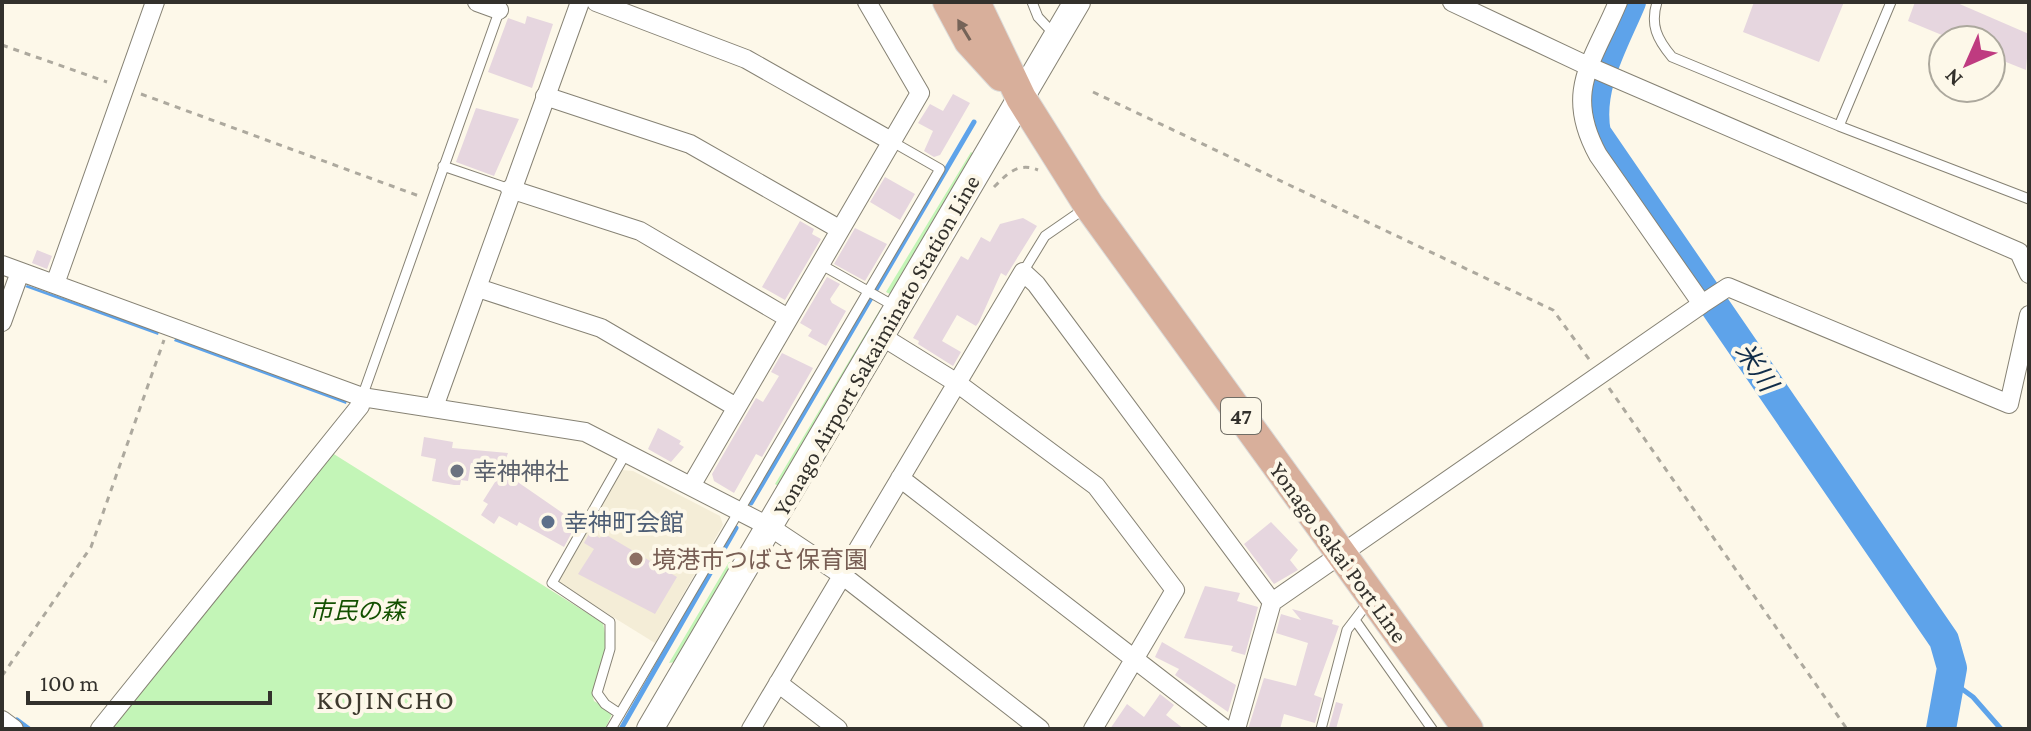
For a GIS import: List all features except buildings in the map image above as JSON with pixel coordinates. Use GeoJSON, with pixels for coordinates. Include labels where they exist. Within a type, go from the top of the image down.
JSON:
{"type":"FeatureCollection","features":[{"type":"Feature","properties":{"kind":"main road","name":"Yonago Sakai Port Line"},"geometry":{"type":"LineString","coordinates":[[948,2],[969,41],[1021,98]]}},
{"type":"Feature","properties":{"kind":"main road","name":"Yonago Sakai Port Line"},"geometry":{"type":"LineString","coordinates":[[975,2],[1021,98],[1089,206],[1341,553],[1363,609],[1468,729]]}},
{"type":"Feature","properties":{"kind":"main road","name":"Yonago Airport Sakaiminato Station Line"},"geometry":{"type":"LineString","coordinates":[[654,728],[1077,2]]}},
{"type":"Feature","properties":{"kind":"street"},"geometry":{"type":"LineString","coordinates":[[55,284],[155,2]]}},
{"type":"Feature","properties":{"kind":"street"},"geometry":{"type":"LineString","coordinates":[[477,2],[501,6]]}},
{"type":"Feature","properties":{"kind":"street"},"geometry":{"type":"LineString","coordinates":[[434,407],[510,189],[580,2]]}},
{"type":"Feature","properties":{"kind":"street"},"geometry":{"type":"LineString","coordinates":[[596,2],[746,59],[891,141]]}},
{"type":"Feature","properties":{"kind":"street"},"geometry":{"type":"LineString","coordinates":[[691,486],[920,93],[867,2]]}},
{"type":"Feature","properties":{"kind":"street"},"geometry":{"type":"LineString","coordinates":[[1452,2],[1590,67],[2019,252],[2029,274]]}},
{"type":"Feature","properties":{"kind":"street"},"geometry":{"type":"LineString","coordinates":[[1618,2],[1580,93],[1584,129],[1598,155],[1702,304]]}},
{"type":"Feature","properties":{"kind":"street"},"geometry":{"type":"LineString","coordinates":[[545,96],[690,144],[839,229]]}},
{"type":"Feature","properties":{"kind":"street"},"geometry":{"type":"LineString","coordinates":[[510,189],[640,231],[788,318]]}},
{"type":"Feature","properties":{"kind":"street"},"geometry":{"type":"LineString","coordinates":[[2,322],[11,269],[362,397],[585,432],[770,527],[842,575],[1040,729]]}},
{"type":"Feature","properties":{"kind":"street"},"geometry":{"type":"LineString","coordinates":[[751,729],[1023,272],[1036,284],[1272,602]]}},
{"type":"Feature","properties":{"kind":"street"},"geometry":{"type":"LineString","coordinates":[[1236,729],[1272,602],[1728,287],[2009,404],[2029,315]]}},
{"type":"Feature","properties":{"kind":"street"},"geometry":{"type":"LineString","coordinates":[[478,288],[601,328],[736,407]]}},
{"type":"Feature","properties":{"kind":"street"},"geometry":{"type":"LineString","coordinates":[[883,337],[957,383],[1096,486],[1175,590],[1093,729]]}},
{"type":"Feature","properties":{"kind":"street"},"geometry":{"type":"LineString","coordinates":[[100,729],[360,406],[362,397]]}},
{"type":"Feature","properties":{"kind":"street"},"geometry":{"type":"LineString","coordinates":[[900,478],[1225,729]]}},
{"type":"Feature","properties":{"kind":"street"},"geometry":{"type":"LineString","coordinates":[[778,683],[838,729]]}},
{"type":"Feature","properties":{"kind":"street"},"geometry":{"type":"LineString","coordinates":[[2,720],[14,729]]}},
{"type":"Feature","properties":{"kind":"lane"},"geometry":{"type":"LineString","coordinates":[[1032,2],[1038,17],[1056,37]]}},
{"type":"Feature","properties":{"kind":"lane"},"geometry":{"type":"LineString","coordinates":[[1657,2],[1652,19],[1655,33],[1672,57],[2029,199]]}},
{"type":"Feature","properties":{"kind":"lane"},"geometry":{"type":"LineString","coordinates":[[1839,126],[1891,2]]}},
{"type":"Feature","properties":{"kind":"lane"},"geometry":{"type":"LineString","coordinates":[[362,397],[501,6]]}},
{"type":"Feature","properties":{"kind":"lane"},"geometry":{"type":"LineString","coordinates":[[611,729],[940,169],[891,141]]}},
{"type":"Feature","properties":{"kind":"lane"},"geometry":{"type":"LineString","coordinates":[[443,166],[510,189]]}},
{"type":"Feature","properties":{"kind":"lane"},"geometry":{"type":"LineString","coordinates":[[1023,272],[1045,236],[1089,206]]}},
{"type":"Feature","properties":{"kind":"lane"},"geometry":{"type":"LineString","coordinates":[[820,264],[899,309]]}},
{"type":"Feature","properties":{"kind":"lane"},"geometry":{"type":"LineString","coordinates":[[620,714],[605,704],[597,693],[610,649],[610,622],[552,583],[626,453]]}},
{"type":"Feature","properties":{"kind":"lane"},"geometry":{"type":"LineString","coordinates":[[1321,729],[1347,630],[1363,609],[1432,729]]}},
{"type":"Feature","properties":{"kind":"path"},"geometry":{"type":"LineString","coordinates":[[2,45],[430,200]]}},
{"type":"Feature","properties":{"kind":"path"},"geometry":{"type":"LineString","coordinates":[[1093,92],[1553,310],[1847,729]]}},
{"type":"Feature","properties":{"kind":"path"},"geometry":{"type":"LineString","coordinates":[[990,192],[1009,171],[1020,166],[1035,167],[1046,175]]}},
{"type":"Feature","properties":{"kind":"path"},"geometry":{"type":"LineString","coordinates":[[2,676],[91,547],[169,325]]}},
{"type":"Feature","properties":{"kind":"path"},"geometry":{"type":"LineString","coordinates":[[766,570],[785,558],[796,558]]}},
{"type":"Feature","properties":{"kind":"shaded area","name":"境港市つばさ保育園"},"geometry":{"type":"Polygon","coordinates":[[[622,470],[633,471],[720,516],[723,525],[655,643],[558,583],[622,470]]]}},
{"type":"Feature","properties":{"kind":"green space"},"geometry":{"type":"Polygon","coordinates":[[[971,152],[976,155],[892,295],[886,292],[971,152]]]}},
{"type":"Feature","properties":{"kind":"green space"},"geometry":{"type":"Polygon","coordinates":[[[881,308],[881,317],[780,487],[775,484],[881,308]]]}},
{"type":"Feature","properties":{"kind":"green space","name":"市民の森"},"geometry":{"type":"Polygon","coordinates":[[[329,451],[603,623],[607,643],[592,693],[594,701],[613,712],[605,729],[108,729],[329,451]]]}},
{"type":"Feature","properties":{"kind":"green space"},"geometry":{"type":"Polygon","coordinates":[[[729,562],[733,564],[675,662],[669,663],[729,562]]]}},
{"type":"Feature","properties":{"kind":"water"},"geometry":{"type":"Polygon","coordinates":[[[27,285],[159,332],[158,335],[25,287],[27,285]]]}},
{"type":"Feature","properties":{"kind":"water"},"geometry":{"type":"Polygon","coordinates":[[[176,337],[347,400],[346,404],[174,341],[176,337]]]}},
{"type":"Feature","properties":{"kind":"waterway","name":"米川"},"geometry":{"type":"LineString","coordinates":[[1631,2],[1599,82],[1595,99],[1596,133],[1944,640],[1952,668],[1941,729]]}},
{"type":"Feature","properties":{"kind":"waterway"},"geometry":{"type":"LineString","coordinates":[[751,503],[974,122]]}},
{"type":"Feature","properties":{"kind":"waterway"},"geometry":{"type":"LineString","coordinates":[[621,729],[736,528]]}},
{"type":"Feature","properties":{"kind":"waterway"},"geometry":{"type":"LineString","coordinates":[[1951,681],[1973,697],[2001,729]]}},
{"type":"Feature","properties":{"kind":"waterway"},"geometry":{"type":"LineString","coordinates":[[17,720],[29,729]]}},
{"type":"Feature","properties":{"kind":"place","name":"幸神神社"},"geometry":{"type":"Point","coordinates":[457,471]}},
{"type":"Feature","properties":{"kind":"place","name":"幸神町会館"},"geometry":{"type":"Point","coordinates":[548,522]}},
{"type":"Feature","properties":{"kind":"place","name":"境港市つばさ保育園"},"geometry":{"type":"Point","coordinates":[636,559]}},
{"type":"Feature","properties":{"kind":"district","name":"KOJINCHO"},"geometry":{"type":"Point","coordinates":[386,699]}}]}
